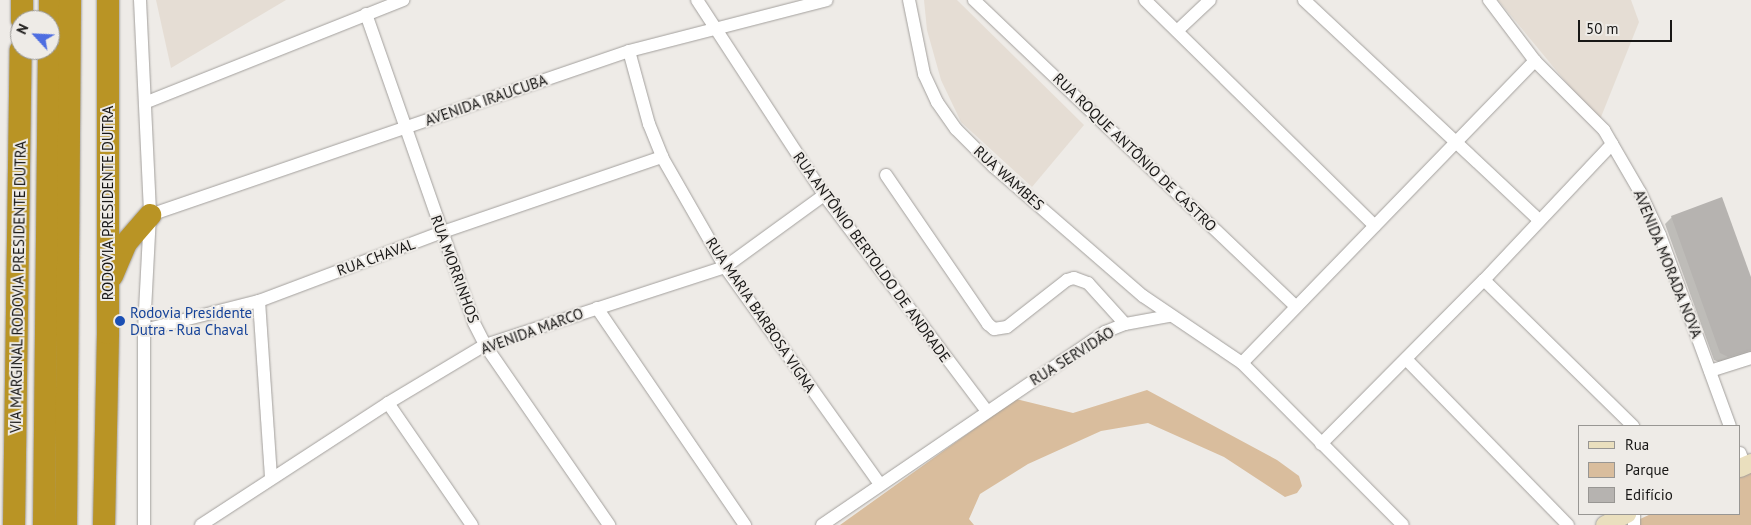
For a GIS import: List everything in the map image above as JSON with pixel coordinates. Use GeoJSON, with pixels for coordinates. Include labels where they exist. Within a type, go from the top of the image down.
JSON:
{"type":"FeatureCollection","features":[{"type":"Feature","properties":{"kind":"highway"},"geometry":{"type":"LineString","coordinates":[[66,525],[70,0]]}},
{"type":"Feature","properties":{"kind":"highway","name":"RODOVIA PRESIDENTE DUTRA"},"geometry":{"type":"LineString","coordinates":[[104,525],[108,299],[108,0]]}},
{"type":"Feature","properties":{"kind":"highway","name":"VIA MARGINAL RODOVIA PRESIDENTE DUTRA"},"geometry":{"type":"LineString","coordinates":[[14,525],[21,60]]}},
{"type":"Feature","properties":{"kind":"highway"},"geometry":{"type":"LineString","coordinates":[[44,525],[49,60]]}},
{"type":"Feature","properties":{"kind":"highway"},"geometry":{"type":"LineString","coordinates":[[108,299],[114,268],[126,243],[150,215]]}},
{"type":"Feature","properties":{"kind":"street"},"geometry":{"type":"LineString","coordinates":[[140,0],[150,215],[144,330],[144,525]]}},
{"type":"Feature","properties":{"kind":"street"},"geometry":{"type":"LineString","coordinates":[[146,102],[402,0]]}},
{"type":"Feature","properties":{"kind":"street","name":"RUA ANTÔNIO BERTOLDO DE ANDRADE"},"geometry":{"type":"LineString","coordinates":[[697,0],[824,195],[986,410]]}},
{"type":"Feature","properties":{"kind":"street","name":"AVENIDA IRAUCUBA"},"geometry":{"type":"LineString","coordinates":[[150,215],[629,51],[810,2],[827,0]]}},
{"type":"Feature","properties":{"kind":"street","name":"RUA WAMBES"},"geometry":{"type":"LineString","coordinates":[[910,0],[924,74],[937,102],[956,129],[994,167],[1169,316]]}},
{"type":"Feature","properties":{"kind":"street","name":"RUA ROQUE ANTÔNIO DE CASTRO"},"geometry":{"type":"LineString","coordinates":[[974,0],[1295,306]]}},
{"type":"Feature","properties":{"kind":"street"},"geometry":{"type":"LineString","coordinates":[[1145,0],[1375,226]]}},
{"type":"Feature","properties":{"kind":"street"},"geometry":{"type":"LineString","coordinates":[[1177,31],[1210,0]]}},
{"type":"Feature","properties":{"kind":"street"},"geometry":{"type":"LineString","coordinates":[[1304,0],[1539,220]]}},
{"type":"Feature","properties":{"kind":"street","name":"AVENIDA MORADA NOVA"},"geometry":{"type":"LineString","coordinates":[[1488,0],[1535,61],[1596,121],[1640,192],[1660,235],[1730,425]]}},
{"type":"Feature","properties":{"kind":"street","name":"RUA MORRINHOS"},"geometry":{"type":"LineString","coordinates":[[366,14],[440,233],[485,345],[609,525]]}},
{"type":"Feature","properties":{"kind":"street","name":"RUA MARIA BARBOSA VIGNA"},"geometry":{"type":"LineString","coordinates":[[629,51],[649,124],[662,157],[726,267],[880,484]]}},
{"type":"Feature","properties":{"kind":"street"},"geometry":{"type":"LineString","coordinates":[[1242,363],[1295,306],[1458,143],[1535,61]]}},
{"type":"Feature","properties":{"kind":"street"},"geometry":{"type":"LineString","coordinates":[[1321,444],[1484,280],[1612,144]]}},
{"type":"Feature","properties":{"kind":"street","name":"RUA CHAVAL"},"geometry":{"type":"LineString","coordinates":[[144,330],[258,301],[440,233],[662,157]]}},
{"type":"Feature","properties":{"kind":"street"},"geometry":{"type":"LineString","coordinates":[[886,175],[988,324],[994,329],[1007,327],[1067,280],[1074,278],[1088,283],[1125,324]]}},
{"type":"Feature","properties":{"kind":"street","name":"AVENIDA MARCO"},"geometry":{"type":"LineString","coordinates":[[201,525],[388,403],[485,345],[726,267],[824,195]]}},
{"type":"Feature","properties":{"kind":"street"},"geometry":{"type":"LineString","coordinates":[[1484,280],[1633,425]]}},
{"type":"Feature","properties":{"kind":"street"},"geometry":{"type":"LineString","coordinates":[[258,301],[271,478]]}},
{"type":"Feature","properties":{"kind":"street"},"geometry":{"type":"LineString","coordinates":[[597,308],[745,525]]}},
{"type":"Feature","properties":{"kind":"street"},"geometry":{"type":"LineString","coordinates":[[1169,316],[1242,363],[1402,525]]}},
{"type":"Feature","properties":{"kind":"street","name":"RUA SERVIDÃO"},"geometry":{"type":"LineString","coordinates":[[822,525],[986,410],[1105,332],[1125,324],[1169,316]]}},
{"type":"Feature","properties":{"kind":"street"},"geometry":{"type":"LineString","coordinates":[[1710,371],[1751,358]]}},
{"type":"Feature","properties":{"kind":"street"},"geometry":{"type":"LineString","coordinates":[[1406,359],[1568,525]]}},
{"type":"Feature","properties":{"kind":"street"},"geometry":{"type":"LineString","coordinates":[[388,403],[472,525]]}},
{"type":"Feature","properties":{"kind":"street"},"geometry":{"type":"LineString","coordinates":[[1605,525],[1625,515]]}},
{"type":"Feature","properties":{"kind":"shaded area"},"geometry":{"type":"Polygon","coordinates":[[[156,0],[286,0],[171,68],[156,0]]]}},
{"type":"Feature","properties":{"kind":"shaded area"},"geometry":{"type":"Polygon","coordinates":[[[924,0],[957,0],[1084,125],[1032,187],[961,122],[941,80],[927,30],[924,0]]]}},
{"type":"Feature","properties":{"kind":"shaded area"},"geometry":{"type":"Polygon","coordinates":[[[1498,0],[1631,0],[1639,22],[1599,122],[1498,0]]]}},
{"type":"Feature","properties":{"kind":"green space"},"geometry":{"type":"Polygon","coordinates":[[[1147,390],[1277,460],[1299,476],[1302,486],[1297,493],[1285,497],[1224,457],[1148,423],[1101,431],[1028,464],[980,494],[969,519],[974,525],[840,525],[1016,399],[1073,413],[1147,390]]]}},
{"type":"Feature","properties":{"kind":"green space"},"geometry":{"type":"Polygon","coordinates":[[[1751,471],[1751,525],[1640,525],[1640,519],[1649,515],[1741,515],[1741,475],[1751,471]]]}},
{"type":"Feature","properties":{"kind":"building"},"geometry":{"type":"Polygon","coordinates":[[[1722,197],[1751,277],[1751,350],[1728,357],[1720,353],[1671,216],[1722,197]]]}},
{"type":"Feature","properties":{"kind":"place","name":"Rodovia Presidente Dutra - Rua Chaval"},"geometry":{"type":"Point","coordinates":[120,321]}}]}
